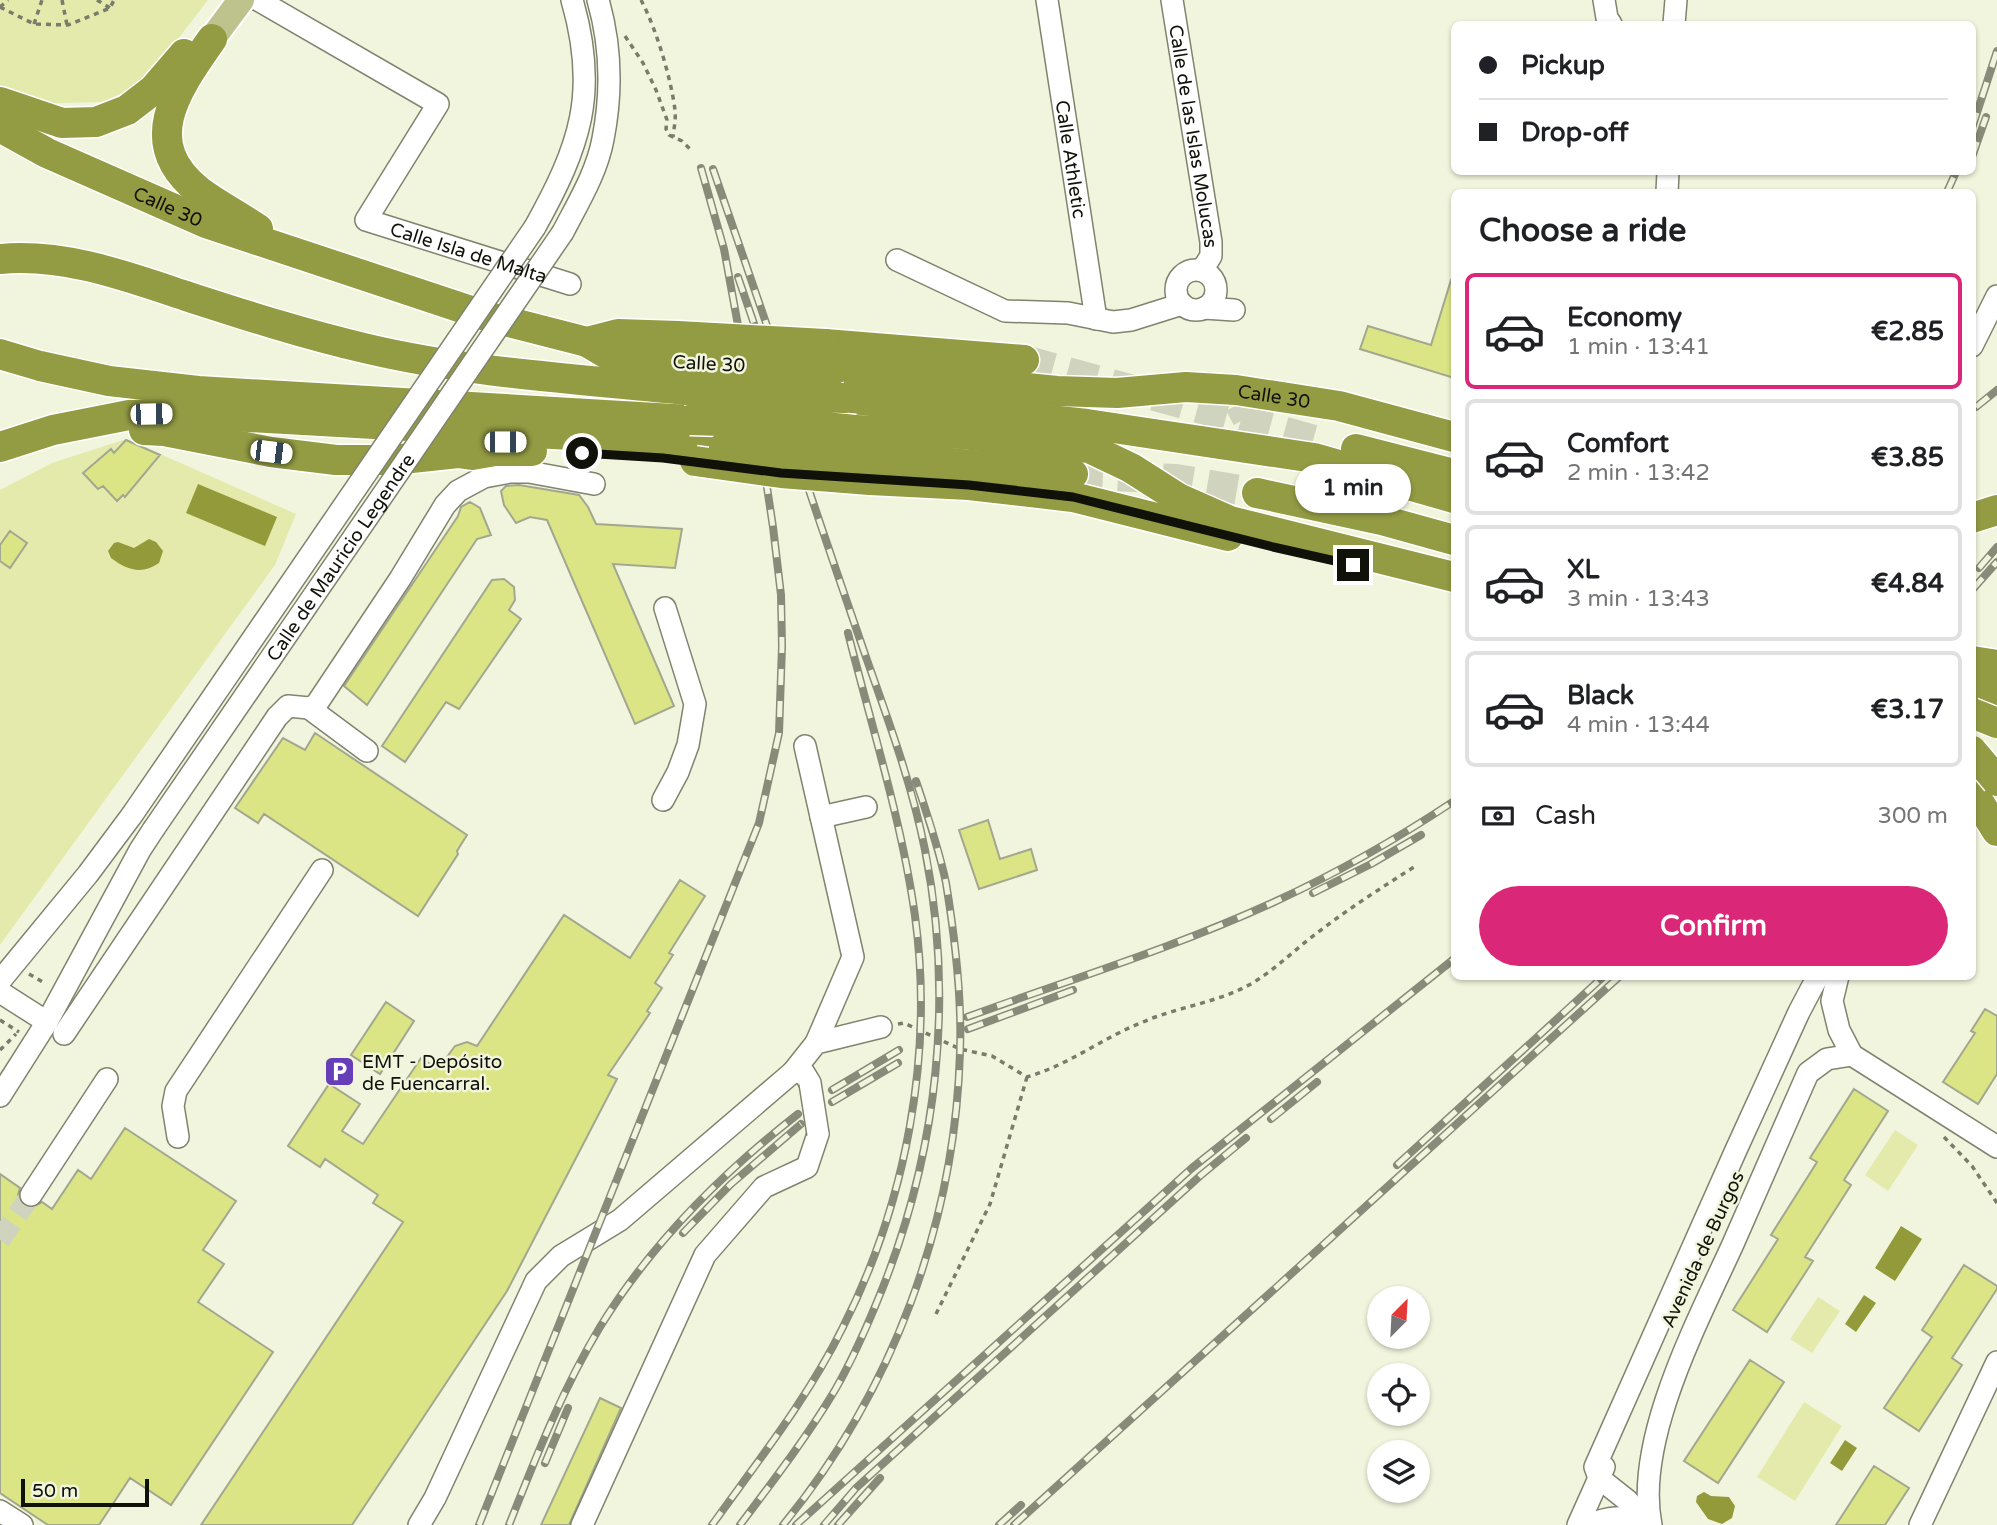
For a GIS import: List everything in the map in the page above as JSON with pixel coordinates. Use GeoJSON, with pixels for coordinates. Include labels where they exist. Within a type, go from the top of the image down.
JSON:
{"type":"FeatureCollection","features":[{"type":"Feature","properties":{"kind":"highway"},"geometry":{"type":"LineString","coordinates":[[0,102],[62,123],[96,122],[127,110],[153,90],[206,35]]}},
{"type":"Feature","properties":{"kind":"highway"},"geometry":{"type":"LineString","coordinates":[[206,35],[173,101],[167,129],[175,162],[185,177],[199,190],[285,247]]}},
{"type":"Feature","properties":{"kind":"highway","name":"Calle 30"},"geometry":{"type":"LineString","coordinates":[[0,127],[47,153],[206,223],[285,247],[396,288],[489,317],[587,342],[618,334],[681,367]]}},
{"type":"Feature","properties":{"kind":"highway"},"geometry":{"type":"LineString","coordinates":[[0,258],[45,258],[110,271],[303,333],[423,361],[571,379],[681,367],[835,373],[1103,408],[1221,406],[1267,411],[1366,432],[1451,455]]}},
{"type":"Feature","properties":{"kind":"highway"},"geometry":{"type":"LineString","coordinates":[[0,354],[109,381],[699,444],[781,473],[962,435],[1145,452],[1304,476],[1451,517]]}},
{"type":"Feature","properties":{"kind":"highway"},"geometry":{"type":"LineString","coordinates":[[681,367],[835,373],[1024,360]]}},
{"type":"Feature","properties":{"kind":"highway"},"geometry":{"type":"LineString","coordinates":[[835,373],[1087,424],[1301,456],[1451,497]]}},
{"type":"Feature","properties":{"kind":"highway","name":"Calle 30"},"geometry":{"type":"LineString","coordinates":[[835,373],[1058,391],[1117,393],[1186,387],[1236,390],[1339,406],[1451,436]]}},
{"type":"Feature","properties":{"kind":"highway"},"geometry":{"type":"LineString","coordinates":[[0,447],[53,430],[129,415],[195,414],[699,444]]}},
{"type":"Feature","properties":{"kind":"highway"},"geometry":{"type":"LineString","coordinates":[[0,456],[110,430],[164,431],[271,452],[335,460],[393,460],[495,451],[699,444],[784,423],[862,455],[969,485],[1073,497],[1427,583],[1451,583]]}},
{"type":"Feature","properties":{"kind":"highway"},"geometry":{"type":"LineString","coordinates":[[1322,442],[1451,473]]}},
{"type":"Feature","properties":{"kind":"highway"},"geometry":{"type":"LineString","coordinates":[[1089,448],[1131,468],[1178,498],[1230,520],[1451,576]]}},
{"type":"Feature","properties":{"kind":"highway"},"geometry":{"type":"LineString","coordinates":[[862,455],[1073,474]]}},
{"type":"Feature","properties":{"kind":"highway"},"geometry":{"type":"LineString","coordinates":[[1257,493],[1382,520],[1451,539]]}},
{"type":"Feature","properties":{"kind":"highway"},"geometry":{"type":"LineString","coordinates":[[1976,516],[1997,510]]}},
{"type":"Feature","properties":{"kind":"highway"},"geometry":{"type":"LineString","coordinates":[[1976,662],[1997,665]]}},
{"type":"Feature","properties":{"kind":"highway"},"geometry":{"type":"LineString","coordinates":[[1976,688],[1997,696]]}},
{"type":"Feature","properties":{"kind":"highway"},"geometry":{"type":"LineString","coordinates":[[1976,715],[1997,723]]}},
{"type":"Feature","properties":{"kind":"highway"},"geometry":{"type":"LineString","coordinates":[[1976,762],[1989,799]]}},
{"type":"Feature","properties":{"kind":"highway"},"geometry":{"type":"LineString","coordinates":[[1976,771],[1989,799]]}},
{"type":"Feature","properties":{"kind":"main road"},"geometry":{"type":"LineString","coordinates":[[206,35],[223,0]]}},
{"type":"Feature","properties":{"kind":"main road"},"geometry":{"type":"LineString","coordinates":[[206,35],[241,0]]}},
{"type":"Feature","properties":{"kind":"street","name":"Calle Isla de Malta"},"geometry":{"type":"LineString","coordinates":[[258,0],[438,104],[366,220],[569,284]]}},
{"type":"Feature","properties":{"kind":"street","name":"Calle de Mauricio Legendre"},"geometry":{"type":"LineString","coordinates":[[0,981],[88,874],[132,815],[535,227],[561,180],[578,135],[586,86],[572,0]]}},
{"type":"Feature","properties":{"kind":"street","name":"Calle de Mauricio Legendre"},"geometry":{"type":"LineString","coordinates":[[0,1096],[55,1028],[127,874],[153,830],[563,232],[586,189],[603,141],[610,80],[598,0]]}},
{"type":"Feature","properties":{"kind":"street","name":"Calle Athletic"},"geometry":{"type":"LineString","coordinates":[[1047,0],[1096,319]]}},
{"type":"Feature","properties":{"kind":"street","name":"Calle de las Islas Molucas"},"geometry":{"type":"LineString","coordinates":[[1172,0],[1211,242],[1211,256],[1202,270]]}},
{"type":"Feature","properties":{"kind":"street"},"geometry":{"type":"LineString","coordinates":[[1674,21],[1676,0]]}},
{"type":"Feature","properties":{"kind":"street"},"geometry":{"type":"LineString","coordinates":[[897,260],[1005,311],[1068,313],[1113,322],[1131,320],[1182,304],[1192,309],[1234,310]]}},
{"type":"Feature","properties":{"kind":"street","name":"Calle de las Islas Molucas"},"geometry":{"type":"LineString","coordinates":[[1182,304],[1176,292],[1178,279],[1189,271],[1202,270],[1216,285],[1214,298],[1204,308]]}},
{"type":"Feature","properties":{"kind":"street"},"geometry":{"type":"LineString","coordinates":[[1976,338],[1997,296]]}},
{"type":"Feature","properties":{"kind":"street"},"geometry":{"type":"LineString","coordinates":[[0,992],[55,1028],[282,710],[288,706],[309,708],[316,705],[400,579],[444,505],[458,491],[484,477],[510,472],[529,472],[594,484]]}},
{"type":"Feature","properties":{"kind":"street"},"geometry":{"type":"LineString","coordinates":[[663,800],[688,745],[695,704],[665,608]]}},
{"type":"Feature","properties":{"kind":"street"},"geometry":{"type":"LineString","coordinates":[[1976,732],[1997,706]]}},
{"type":"Feature","properties":{"kind":"street"},"geometry":{"type":"LineString","coordinates":[[309,708],[367,751]]}},
{"type":"Feature","properties":{"kind":"street"},"geometry":{"type":"LineString","coordinates":[[1976,758],[1997,731]]}},
{"type":"Feature","properties":{"kind":"street"},"geometry":{"type":"LineString","coordinates":[[419,1525],[435,1497],[536,1281],[561,1256],[620,1220],[802,1077],[853,957],[805,746]]}},
{"type":"Feature","properties":{"kind":"street"},"geometry":{"type":"LineString","coordinates":[[821,817],[866,807]]}},
{"type":"Feature","properties":{"kind":"street"},"geometry":{"type":"LineString","coordinates":[[178,1137],[173,1106],[176,1091],[322,870]]}},
{"type":"Feature","properties":{"kind":"street"},"geometry":{"type":"LineString","coordinates":[[1646,1525],[1628,1502],[1599,1478],[1595,1467],[1772,1069],[1816,980]]}},
{"type":"Feature","properties":{"kind":"street","name":"Avenida de Burgos"},"geometry":{"type":"LineString","coordinates":[[1578,1525],[1672,1312],[1822,990],[1829,980]]}},
{"type":"Feature","properties":{"kind":"street"},"geometry":{"type":"LineString","coordinates":[[1837,980],[1832,1001],[1839,1030],[1852,1055],[1997,1147]]}},
{"type":"Feature","properties":{"kind":"street"},"geometry":{"type":"LineString","coordinates":[[816,1043],[881,1027]]}},
{"type":"Feature","properties":{"kind":"street","name":"Avenida de Burgos"},"geometry":{"type":"LineString","coordinates":[[1646,1525],[1648,1469],[1655,1438],[1667,1398],[1698,1322],[1808,1073],[1827,1059],[1852,1055]]}},
{"type":"Feature","properties":{"kind":"street"},"geometry":{"type":"LineString","coordinates":[[582,1525],[705,1255],[764,1187],[807,1167],[818,1133],[802,1077]]}},
{"type":"Feature","properties":{"kind":"street"},"geometry":{"type":"LineString","coordinates":[[31,1195],[107,1079]]}},
{"type":"Feature","properties":{"kind":"street"},"geometry":{"type":"LineString","coordinates":[[1920,1525],[1997,1362]]}},
{"type":"Feature","properties":{"kind":"street"},"geometry":{"type":"LineString","coordinates":[[0,1511],[21,1525]]}},
{"type":"Feature","properties":{"kind":"street"},"geometry":{"type":"LineString","coordinates":[[1587,1525],[1619,1517],[1646,1525]]}},
{"type":"Feature","properties":{"kind":"path"},"geometry":{"type":"LineString","coordinates":[[8,0],[0,7],[34,24],[67,25],[110,8],[114,0]]}},
{"type":"Feature","properties":{"kind":"path"},"geometry":{"type":"LineString","coordinates":[[34,24],[42,0]]}},
{"type":"Feature","properties":{"kind":"path"},"geometry":{"type":"LineString","coordinates":[[62,0],[67,25]]}},
{"type":"Feature","properties":{"kind":"path"},"geometry":{"type":"LineString","coordinates":[[97,0],[110,8]]}},
{"type":"Feature","properties":{"kind":"path"},"geometry":{"type":"LineString","coordinates":[[641,0],[652,20],[669,85],[675,112],[673,137]]}},
{"type":"Feature","properties":{"kind":"path"},"geometry":{"type":"LineString","coordinates":[[622,32],[647,72],[667,120],[666,129],[693,152]]}},
{"type":"Feature","properties":{"kind":"path"},"geometry":{"type":"LineString","coordinates":[[881,1027],[904,1023],[960,1049],[992,1056],[1027,1077],[1054,1069],[1142,1022],[1224,996],[1248,985],[1354,907],[1415,867]]}},
{"type":"Feature","properties":{"kind":"path"},"geometry":{"type":"LineString","coordinates":[[22,970],[54,989]]}},
{"type":"Feature","properties":{"kind":"path"},"geometry":{"type":"LineString","coordinates":[[0,1020],[19,1032]]}},
{"type":"Feature","properties":{"kind":"path"},"geometry":{"type":"LineString","coordinates":[[936,1314],[990,1205],[1027,1077]]}},
{"type":"Feature","properties":{"kind":"path"},"geometry":{"type":"LineString","coordinates":[[1939,1132],[1972,1166],[1997,1203]]}},
{"type":"Feature","properties":{"kind":"shaded area"},"geometry":{"type":"Polygon","coordinates":[[[0,0],[208,0],[143,84],[102,102],[29,104],[0,88],[0,0]]]}},
{"type":"Feature","properties":{"kind":"shaded area"},"geometry":{"type":"Polygon","coordinates":[[[126,439],[296,514],[275,565],[0,945],[0,490],[52,463],[126,439]]]}},
{"type":"Feature","properties":{"kind":"shaded area"},"geometry":{"type":"Polygon","coordinates":[[[198,484],[277,517],[265,546],[186,513],[198,484]]]}},
{"type":"Feature","properties":{"kind":"shaded area"},"geometry":{"type":"Polygon","coordinates":[[[149,539],[156,542],[163,551],[159,563],[147,569],[123,566],[111,558],[108,551],[114,543],[134,548],[149,539]]]}},
{"type":"Feature","properties":{"kind":"shaded area"},"geometry":{"type":"Polygon","coordinates":[[[1895,1130],[1918,1145],[1888,1191],[1865,1175],[1895,1130]]]}},
{"type":"Feature","properties":{"kind":"shaded area"},"geometry":{"type":"Polygon","coordinates":[[[1901,1226],[1922,1239],[1895,1281],[1875,1268],[1901,1226]]]}},
{"type":"Feature","properties":{"kind":"shaded area"},"geometry":{"type":"Polygon","coordinates":[[[1864,1295],[1876,1303],[1856,1332],[1845,1324],[1864,1295]]]}},
{"type":"Feature","properties":{"kind":"shaded area"},"geometry":{"type":"Polygon","coordinates":[[[1818,1297],[1840,1311],[1812,1353],[1790,1339],[1818,1297]]]}},
{"type":"Feature","properties":{"kind":"shaded area"},"geometry":{"type":"Polygon","coordinates":[[[1804,1402],[1842,1426],[1795,1501],[1757,1477],[1804,1402]]]}},
{"type":"Feature","properties":{"kind":"shaded area"},"geometry":{"type":"Polygon","coordinates":[[[1845,1440],[1857,1448],[1842,1471],[1830,1463],[1845,1440]]]}},
{"type":"Feature","properties":{"kind":"shaded area"},"geometry":{"type":"Polygon","coordinates":[[[1704,1492],[1711,1496],[1729,1497],[1735,1506],[1732,1518],[1722,1524],[1708,1519],[1696,1502],[1697,1496],[1704,1492]]]}},
{"type":"Feature","properties":{"kind":"building"},"geometry":{"type":"Polygon","coordinates":[[[1451,280],[1451,377],[1360,349],[1368,326],[1431,345],[1451,280]]]}},
{"type":"Feature","properties":{"kind":"building"},"geometry":{"type":"Polygon","coordinates":[[[126,440],[160,455],[125,497],[123,495],[117,501],[103,486],[98,489],[83,473],[111,449],[114,453],[126,440]]]}},
{"type":"Feature","properties":{"kind":"building"},"geometry":{"type":"Polygon","coordinates":[[[519,485],[579,495],[596,524],[682,529],[675,568],[613,564],[674,706],[635,724],[547,520],[530,517],[516,523],[504,505],[501,491],[506,486],[519,485]]]}},
{"type":"Feature","properties":{"kind":"building"},"geometry":{"type":"Polygon","coordinates":[[[470,502],[480,508],[491,535],[477,539],[367,705],[344,686],[458,516],[461,507],[470,502]]]}},
{"type":"Feature","properties":{"kind":"building"},"geometry":{"type":"Polygon","coordinates":[[[10,531],[27,543],[10,568],[0,561],[0,545],[10,531]]]}},
{"type":"Feature","properties":{"kind":"building"},"geometry":{"type":"Polygon","coordinates":[[[504,579],[514,587],[515,600],[509,610],[521,619],[459,709],[446,702],[405,762],[382,746],[492,580],[504,579]]]}},
{"type":"Feature","properties":{"kind":"building"},"geometry":{"type":"Polygon","coordinates":[[[315,733],[467,835],[457,851],[458,854],[418,916],[264,814],[258,823],[235,808],[283,738],[305,750],[315,733]]]}},
{"type":"Feature","properties":{"kind":"building"},"geometry":{"type":"Polygon","coordinates":[[[988,820],[1000,859],[1031,849],[1037,870],[979,889],[959,830],[988,820]]]}},
{"type":"Feature","properties":{"kind":"building"},"geometry":{"type":"Polygon","coordinates":[[[680,880],[705,896],[669,953],[673,955],[655,983],[662,988],[647,1011],[650,1013],[608,1075],[617,1079],[507,1291],[352,1525],[201,1525],[403,1222],[373,1203],[378,1195],[325,1159],[320,1167],[288,1146],[329,1084],[360,1104],[342,1131],[363,1144],[421,1058],[438,1069],[455,1046],[467,1042],[477,1046],[564,915],[630,958],[680,880]]]}},
{"type":"Feature","properties":{"kind":"building"},"geometry":{"type":"Polygon","coordinates":[[[386,1002],[414,1021],[380,1074],[351,1055],[386,1002]]]}},
{"type":"Feature","properties":{"kind":"building"},"geometry":{"type":"Polygon","coordinates":[[[1985,1009],[1997,1016],[1997,1074],[1978,1104],[1943,1082],[1975,1033],[1971,1031],[1985,1009]]]}},
{"type":"Feature","properties":{"kind":"building"},"geometry":{"type":"Polygon","coordinates":[[[1854,1089],[1888,1111],[1844,1180],[1851,1185],[1805,1257],[1813,1261],[1767,1332],[1733,1310],[1778,1239],[1771,1235],[1817,1162],[1810,1158],[1854,1089]]]}},
{"type":"Feature","properties":{"kind":"building"},"geometry":{"type":"Polygon","coordinates":[[[125,1128],[236,1201],[203,1250],[224,1264],[198,1302],[273,1352],[171,1505],[130,1478],[99,1525],[48,1525],[0,1493],[0,1174],[20,1188],[18,1195],[23,1206],[31,1208],[42,1202],[52,1209],[78,1170],[91,1179],[125,1128]]]}},
{"type":"Feature","properties":{"kind":"building"},"geometry":{"type":"Polygon","coordinates":[[[1964,1265],[1997,1286],[1997,1289],[1952,1358],[1962,1365],[1919,1431],[1884,1408],[1932,1337],[1922,1330],[1964,1265]]]}},
{"type":"Feature","properties":{"kind":"building"},"geometry":{"type":"Polygon","coordinates":[[[1750,1360],[1784,1382],[1718,1483],[1684,1461],[1750,1360]]]}},
{"type":"Feature","properties":{"kind":"building"},"geometry":{"type":"Polygon","coordinates":[[[600,1398],[621,1408],[569,1525],[541,1525],[600,1398]]]}},
{"type":"Feature","properties":{"kind":"building"},"geometry":{"type":"Polygon","coordinates":[[[1874,1466],[1909,1488],[1885,1525],[1836,1525],[1874,1466]]]}},
{"type":"Feature","properties":{"kind":"tunnel"},"geometry":{"type":"LineString","coordinates":[[1024,360],[1322,442]]}},
{"type":"Feature","properties":{"kind":"tunnel"},"geometry":{"type":"LineString","coordinates":[[1206,397],[1235,405],[1243,420]]}},
{"type":"Feature","properties":{"kind":"tunnel"},"geometry":{"type":"LineString","coordinates":[[1073,474],[1176,479],[1257,493]]}},
{"type":"Feature","properties":{"kind":"tunnel"},"geometry":{"type":"LineString","coordinates":[[0,1240],[31,1195]]}},
{"type":"Feature","properties":{"kind":"railway"},"geometry":{"type":"LineString","coordinates":[[1976,116],[1997,51]]}},
{"type":"Feature","properties":{"kind":"railway"},"geometry":{"type":"LineString","coordinates":[[1976,146],[1986,117]]}},
{"type":"Feature","properties":{"kind":"railway"},"geometry":{"type":"LineString","coordinates":[[701,168],[724,249],[742,347]]}},
{"type":"Feature","properties":{"kind":"railway"},"geometry":{"type":"LineString","coordinates":[[713,169],[775,349]]}},
{"type":"Feature","properties":{"kind":"railway"},"geometry":{"type":"LineString","coordinates":[[1948,189],[1955,175]]}},
{"type":"Feature","properties":{"kind":"railway"},"geometry":{"type":"LineString","coordinates":[[738,277],[762,347]]}},
{"type":"Feature","properties":{"kind":"railway"},"geometry":{"type":"LineString","coordinates":[[1976,407],[1997,390]]}},
{"type":"Feature","properties":{"kind":"railway"},"geometry":{"type":"LineString","coordinates":[[479,1525],[759,823],[779,733],[782,646],[781,595],[762,454]]}},
{"type":"Feature","properties":{"kind":"railway"},"geometry":{"type":"LineString","coordinates":[[740,1525],[801,1442],[835,1390],[861,1339],[902,1234],[917,1181],[936,1072],[938,961],[934,905],[920,826],[892,730],[799,460]]}},
{"type":"Feature","properties":{"kind":"railway"},"geometry":{"type":"LineString","coordinates":[[1979,568],[1997,547]]}},
{"type":"Feature","properties":{"kind":"railway"},"geometry":{"type":"LineString","coordinates":[[1976,586],[1997,562]]}},
{"type":"Feature","properties":{"kind":"railway"},"geometry":{"type":"LineString","coordinates":[[712,1525],[798,1404],[843,1327],[884,1230],[910,1127],[921,1021],[915,916],[894,809],[848,633]]}},
{"type":"Feature","properties":{"kind":"railway"},"geometry":{"type":"LineString","coordinates":[[783,1525],[822,1474],[856,1419],[886,1362],[931,1242],[946,1180],[960,1052],[959,989],[946,883],[916,781]]}},
{"type":"Feature","properties":{"kind":"railway"},"geometry":{"type":"LineString","coordinates":[[967,1017],[1159,949],[1272,903],[1365,855],[1451,803]]}},
{"type":"Feature","properties":{"kind":"railway"},"geometry":{"type":"LineString","coordinates":[[1313,893],[1421,835]]}},
{"type":"Feature","properties":{"kind":"railway"},"geometry":{"type":"LineString","coordinates":[[796,1525],[1192,1168],[1451,961]]}},
{"type":"Feature","properties":{"kind":"railway"},"geometry":{"type":"LineString","coordinates":[[1397,1165],[1600,980]]}},
{"type":"Feature","properties":{"kind":"railway"},"geometry":{"type":"LineString","coordinates":[[1014,1525],[1616,980]]}},
{"type":"Feature","properties":{"kind":"railway"},"geometry":{"type":"LineString","coordinates":[[968,1029],[1073,990]]}},
{"type":"Feature","properties":{"kind":"railway"},"geometry":{"type":"LineString","coordinates":[[832,1090],[899,1050]]}},
{"type":"Feature","properties":{"kind":"railway"},"geometry":{"type":"LineString","coordinates":[[832,1102],[898,1063]]}},
{"type":"Feature","properties":{"kind":"railway"},"geometry":{"type":"LineString","coordinates":[[1271,1119],[1317,1082]]}},
{"type":"Feature","properties":{"kind":"railway"},"geometry":{"type":"LineString","coordinates":[[509,1525],[562,1399],[586,1351],[620,1296],[689,1212],[742,1161],[798,1114]]}},
{"type":"Feature","properties":{"kind":"railway"},"geometry":{"type":"LineString","coordinates":[[683,1233],[731,1184],[801,1124]]}},
{"type":"Feature","properties":{"kind":"railway"},"geometry":{"type":"LineString","coordinates":[[824,1525],[856,1488],[1200,1176],[1246,1138]]}},
{"type":"Feature","properties":{"kind":"railway"},"geometry":{"type":"LineString","coordinates":[[545,1463],[568,1408]]}},
{"type":"Feature","properties":{"kind":"railway"},"geometry":{"type":"LineString","coordinates":[[838,1525],[880,1478]]}},
{"type":"Feature","properties":{"kind":"railway"},"geometry":{"type":"LineString","coordinates":[[999,1525],[1021,1505]]}},
{"type":"Feature","properties":{"kind":"place","name":"EMT - Depósito de Fuencarral."},"geometry":{"type":"Point","coordinates":[339,1072]}},
{"type":"Feature","properties":{"kind":"route"},"geometry":{"type":"LineString","coordinates":[[582,453],[695,461],[781,473],[969,485],[1073,497],[1353,565]]}}]}
